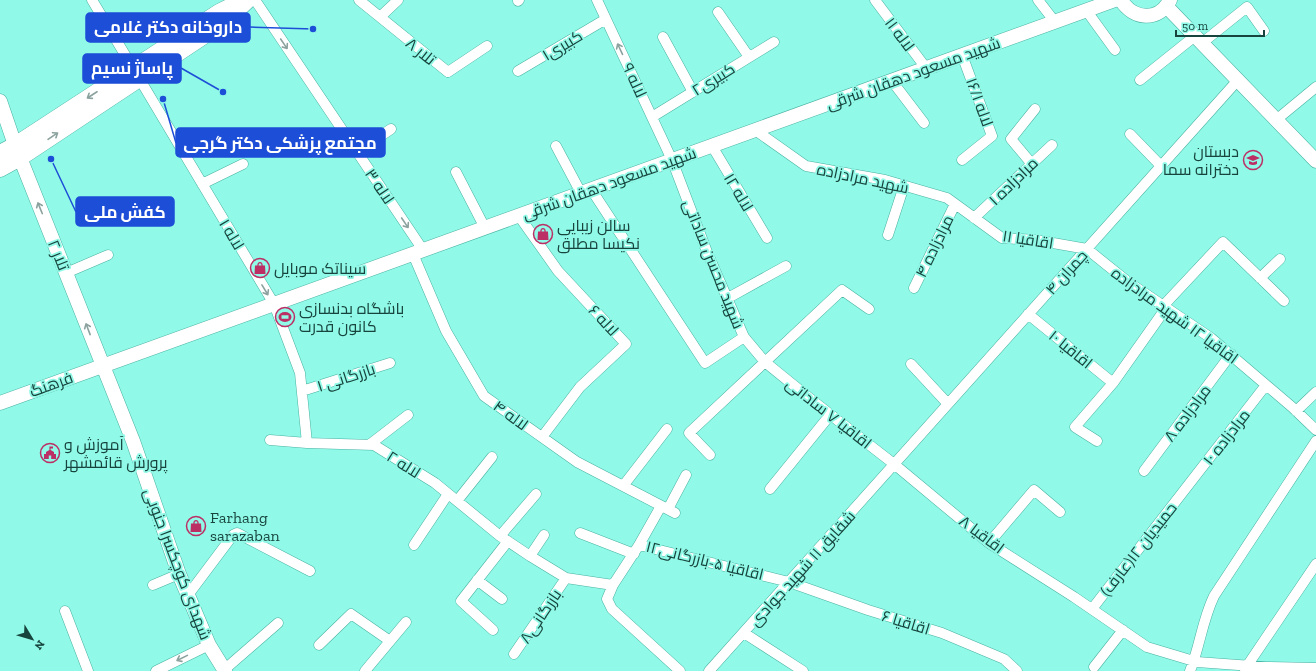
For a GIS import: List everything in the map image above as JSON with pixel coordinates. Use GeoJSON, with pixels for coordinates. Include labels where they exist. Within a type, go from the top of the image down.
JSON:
{"type":"FeatureCollection","features":[{"type":"Feature","properties":{"kind":"main road"},"geometry":{"type":"LineString","coordinates":[[0,169],[18,152],[136,73],[219,12],[243,0]]}},
{"type":"Feature","properties":{"kind":"main road"},"geometry":{"type":"LineString","coordinates":[[136,73],[225,22],[248,0]]}},
{"type":"Feature","properties":{"kind":"main road","name":"شهید مسعود دهقان شرقی"},"geometry":{"type":"LineString","coordinates":[[102,365],[1115,0]]}},
{"type":"Feature","properties":{"kind":"main road"},"geometry":{"type":"LineString","coordinates":[[1121,0],[1132,12],[1151,16],[1159,12],[1169,3],[1199,39],[1316,161]]}},
{"type":"Feature","properties":{"kind":"main road","name":"تلار ۲"},"geometry":{"type":"LineString","coordinates":[[0,101],[18,152],[102,365]]}},
{"type":"Feature","properties":{"kind":"main road"},"geometry":{"type":"LineString","coordinates":[[0,153],[18,152]]}},
{"type":"Feature","properties":{"kind":"main road","name":"فرهنگ"},"geometry":{"type":"LineString","coordinates":[[0,403],[102,365]]}},
{"type":"Feature","properties":{"kind":"main road","name":"شهدای کوچکسرا جنوبی"},"geometry":{"type":"LineString","coordinates":[[102,365],[133,441],[179,574],[209,645],[224,670]]}},
{"type":"Feature","properties":{"kind":"street","name":"لاله ۱"},"geometry":{"type":"LineString","coordinates":[[92,0],[274,304]]}},
{"type":"Feature","properties":{"kind":"street","name":"لاله ۳"},"geometry":{"type":"LineString","coordinates":[[255,0],[357,152],[418,252]]}},
{"type":"Feature","properties":{"kind":"street","name":"تلار ۸"},"geometry":{"type":"LineString","coordinates":[[359,0],[448,72],[487,46]]}},
{"type":"Feature","properties":{"kind":"street"},"geometry":{"type":"LineString","coordinates":[[380,17],[398,0]]}},
{"type":"Feature","properties":{"kind":"street","name":"لاله ۹"},"geometry":{"type":"LineString","coordinates":[[598,0],[672,160]]}},
{"type":"Feature","properties":{"kind":"street","name":"لاله ۱۱"},"geometry":{"type":"LineString","coordinates":[[875,0],[926,68]]}},
{"type":"Feature","properties":{"kind":"street"},"geometry":{"type":"LineString","coordinates":[[1038,0],[1055,22]]}},
{"type":"Feature","properties":{"kind":"street"},"geometry":{"type":"LineString","coordinates":[[1140,80],[1247,7],[1264,31]]}},
{"type":"Feature","properties":{"kind":"street"},"geometry":{"type":"LineString","coordinates":[[1086,10],[1115,50]]}},
{"type":"Feature","properties":{"kind":"street"},"geometry":{"type":"LineString","coordinates":[[718,12],[749,57]]}},
{"type":"Feature","properties":{"kind":"street","name":"کبیری۱"},"geometry":{"type":"LineString","coordinates":[[518,71],[606,19]]}},
{"type":"Feature","properties":{"kind":"street"},"geometry":{"type":"LineString","coordinates":[[663,37],[693,92]]}},
{"type":"Feature","properties":{"kind":"street","name":"کبیری۲"},"geometry":{"type":"LineString","coordinates":[[652,117],[774,42]]}},
{"type":"Feature","properties":{"kind":"street","name":"لاله ۱۶/۱"},"geometry":{"type":"LineString","coordinates":[[962,55],[992,136],[962,160]]}},
{"type":"Feature","properties":{"kind":"street","name":"چمران ۴"},"geometry":{"type":"LineString","coordinates":[[894,464],[1238,80]]}},
{"type":"Feature","properties":{"kind":"street"},"geometry":{"type":"LineString","coordinates":[[892,81],[924,123]]}},
{"type":"Feature","properties":{"kind":"street"},"geometry":{"type":"LineString","coordinates":[[1276,120],[1316,87]]}},
{"type":"Feature","properties":{"kind":"street"},"geometry":{"type":"LineString","coordinates":[[1031,163],[1011,139],[1035,109]]}},
{"type":"Feature","properties":{"kind":"street"},"geometry":{"type":"LineString","coordinates":[[357,152],[390,129]]}},
{"type":"Feature","properties":{"kind":"street","name":"شهید مرادزاده"},"geometry":{"type":"LineString","coordinates":[[756,130],[806,166],[884,180],[947,198],[974,218]]}},
{"type":"Feature","properties":{"kind":"street"},"geometry":{"type":"LineString","coordinates":[[1130,134],[1160,166]]}},
{"type":"Feature","properties":{"kind":"street","name":"مرادزاده ۱"},"geometry":{"type":"LineString","coordinates":[[974,218],[1031,163],[1052,145]]}},
{"type":"Feature","properties":{"kind":"street"},"geometry":{"type":"LineString","coordinates":[[556,146],[705,363],[744,337]]}},
{"type":"Feature","properties":{"kind":"street","name":"لاله ۱۲"},"geometry":{"type":"LineString","coordinates":[[712,146],[767,238]]}},
{"type":"Feature","properties":{"kind":"street","name":"شهید محسن ساداتی"},"geometry":{"type":"LineString","coordinates":[[672,160],[707,252],[744,337],[764,362]]}},
{"type":"Feature","properties":{"kind":"street"},"geometry":{"type":"LineString","coordinates":[[202,184],[243,164]]}},
{"type":"Feature","properties":{"kind":"street"},"geometry":{"type":"LineString","coordinates":[[456,172],[485,228]]}},
{"type":"Feature","properties":{"kind":"street"},"geometry":{"type":"LineString","coordinates":[[888,235],[904,186]]}},
{"type":"Feature","properties":{"kind":"street","name":"مرادزاده ۴"},"geometry":{"type":"LineString","coordinates":[[914,288],[955,204]]}},
{"type":"Feature","properties":{"kind":"street","name":"لاله ۶"},"geometry":{"type":"LineString","coordinates":[[519,216],[558,271],[626,344],[580,387],[542,437]]}},
{"type":"Feature","properties":{"kind":"street","name":"اقاقیا ۱۱"},"geometry":{"type":"LineString","coordinates":[[974,218],[1002,238],[1036,240],[1087,249]]}},
{"type":"Feature","properties":{"kind":"street"},"geometry":{"type":"LineString","coordinates":[[1098,441],[1075,426],[1113,383],[1165,307],[1223,242],[1284,301]]}},
{"type":"Feature","properties":{"kind":"street","name":"اقاقیا ۱۲ شهید مرادزاده"},"geometry":{"type":"LineString","coordinates":[[1087,249],[1128,282],[1211,338],[1316,430]]}},
{"type":"Feature","properties":{"kind":"street","name":"لاله ۴"},"geometry":{"type":"LineString","coordinates":[[418,252],[446,331],[484,396],[577,462],[668,509]]}},
{"type":"Feature","properties":{"kind":"street"},"geometry":{"type":"LineString","coordinates":[[66,273],[108,255]]}},
{"type":"Feature","properties":{"kind":"street"},"geometry":{"type":"LineString","coordinates":[[1260,278],[1280,259]]}},
{"type":"Feature","properties":{"kind":"street"},"geometry":{"type":"LineString","coordinates":[[728,298],[786,266]]}},
{"type":"Feature","properties":{"kind":"street"},"geometry":{"type":"LineString","coordinates":[[710,455],[689,433],[842,290],[870,309]]}},
{"type":"Feature","properties":{"kind":"street"},"geometry":{"type":"LineString","coordinates":[[274,304],[300,373],[307,444]]}},
{"type":"Feature","properties":{"kind":"street","name":"اقاقیا ۱۰"},"geometry":{"type":"LineString","coordinates":[[1028,314],[1113,383]]}},
{"type":"Feature","properties":{"kind":"street","name":"مرادزاده ۸"},"geometry":{"type":"LineString","coordinates":[[1144,471],[1230,354]]}},
{"type":"Feature","properties":{"kind":"street","name":"اقاقیا ۷ ساداتی"},"geometry":{"type":"LineString","coordinates":[[764,362],[894,464]]}},
{"type":"Feature","properties":{"kind":"street","name":"بازرگانی ۱"},"geometry":{"type":"LineString","coordinates":[[302,391],[390,364]]}},
{"type":"Feature","properties":{"kind":"street"},"geometry":{"type":"LineString","coordinates":[[911,364],[948,404]]}},
{"type":"Feature","properties":{"kind":"street","name":"مرادزاده ۱۰"},"geometry":{"type":"LineString","coordinates":[[1185,489],[1266,385]]}},
{"type":"Feature","properties":{"kind":"street"},"geometry":{"type":"LineString","coordinates":[[1296,411],[1316,392]]}},
{"type":"Feature","properties":{"kind":"street"},"geometry":{"type":"LineString","coordinates":[[770,489],[830,415]]}},
{"type":"Feature","properties":{"kind":"street"},"geometry":{"type":"LineString","coordinates":[[369,445],[408,416]]}},
{"type":"Feature","properties":{"kind":"street"},"geometry":{"type":"LineString","coordinates":[[623,486],[667,429]]}},
{"type":"Feature","properties":{"kind":"street","name":"لاله ۲"},"geometry":{"type":"LineString","coordinates":[[270,440],[307,444],[374,445],[435,483],[504,539],[566,578],[613,585]]}},
{"type":"Feature","properties":{"kind":"street"},"geometry":{"type":"LineString","coordinates":[[1192,666],[1207,612],[1214,596],[1316,441]]}},
{"type":"Feature","properties":{"kind":"street"},"geometry":{"type":"LineString","coordinates":[[457,501],[492,457]]}},
{"type":"Feature","properties":{"kind":"street","name":"اقاقیا ۸"},"geometry":{"type":"LineString","coordinates":[[894,464],[990,542],[1147,647],[1192,666],[1316,668]]}},
{"type":"Feature","properties":{"kind":"street","name":"شقایق ۱۱ شهید جوادی"},"geometry":{"type":"LineString","coordinates":[[709,671],[894,464]]}},
{"type":"Feature","properties":{"kind":"street","name":"اقاقیا ۵-بازرگانی۱۲"},"geometry":{"type":"LineString","coordinates":[[686,475],[668,509],[636,549],[789,582]]}},
{"type":"Feature","properties":{"kind":"street","name":"حمیدیان ۱۲(عارف)"},"geometry":{"type":"LineString","coordinates":[[1092,609],[1185,489]]}},
{"type":"Feature","properties":{"kind":"street"},"geometry":{"type":"LineString","coordinates":[[990,542],[1034,490],[1060,512]]}},
{"type":"Feature","properties":{"kind":"street"},"geometry":{"type":"LineString","coordinates":[[414,544],[448,494]]}},
{"type":"Feature","properties":{"kind":"street"},"geometry":{"type":"LineString","coordinates":[[494,630],[462,604],[461,601],[536,494]]}},
{"type":"Feature","properties":{"kind":"street"},"geometry":{"type":"LineString","coordinates":[[580,533],[636,549],[613,585],[607,599],[612,609],[680,671]]}},
{"type":"Feature","properties":{"kind":"street"},"geometry":{"type":"LineString","coordinates":[[188,595],[233,536],[237,534],[310,571]]}},
{"type":"Feature","properties":{"kind":"street"},"geometry":{"type":"LineString","coordinates":[[530,556],[544,535]]}},
{"type":"Feature","properties":{"kind":"street"},"geometry":{"type":"LineString","coordinates":[[1246,668],[1315,568]]}},
{"type":"Feature","properties":{"kind":"street"},"geometry":{"type":"LineString","coordinates":[[153,585],[179,574]]}},
{"type":"Feature","properties":{"kind":"street","name":"بازرگانی۸"},"geometry":{"type":"LineString","coordinates":[[514,654],[566,578]]}},
{"type":"Feature","properties":{"kind":"street"},"geometry":{"type":"LineString","coordinates":[[477,580],[502,599]]}},
{"type":"Feature","properties":{"kind":"street","name":"اقاقیا ۶"},"geometry":{"type":"LineString","coordinates":[[789,582],[868,610],[942,633],[1004,660],[1017,671]]}},
{"type":"Feature","properties":{"kind":"street"},"geometry":{"type":"LineString","coordinates":[[66,611],[88,671]]}},
{"type":"Feature","properties":{"kind":"street"},"geometry":{"type":"LineString","coordinates":[[319,645],[351,614],[390,641]]}},
{"type":"Feature","properties":{"kind":"street"},"geometry":{"type":"LineString","coordinates":[[365,671],[406,622]]}},
{"type":"Feature","properties":{"kind":"street"},"geometry":{"type":"LineString","coordinates":[[224,670],[278,623]]}},
{"type":"Feature","properties":{"kind":"street"},"geometry":{"type":"LineString","coordinates":[[1094,667],[1123,630]]}},
{"type":"Feature","properties":{"kind":"street"},"geometry":{"type":"LineString","coordinates":[[744,633],[803,671]]}},
{"type":"Feature","properties":{"kind":"street"},"geometry":{"type":"LineString","coordinates":[[156,671],[209,645]]}},
{"type":"Feature","properties":{"kind":"place","name":"داروخانه دکتر غلامی"},"geometry":{"type":"Point","coordinates":[313,29]}},
{"type":"Feature","properties":{"kind":"place","name":"پاساژ نسیم"},"geometry":{"type":"Point","coordinates":[223,92]}},
{"type":"Feature","properties":{"kind":"place","name":"مجتمع پزشکی دکتر گرجی"},"geometry":{"type":"Point","coordinates":[163,99]}},
{"type":"Feature","properties":{"kind":"place","name":"کفش ملی"},"geometry":{"type":"Point","coordinates":[51,159]}},
{"type":"Feature","properties":{"kind":"place","name":"دبستان دخترانه سما"},"geometry":{"type":"Point","coordinates":[1253,160]}},
{"type":"Feature","properties":{"kind":"place","name":"سالن زیبایی نکیسا مطلق"},"geometry":{"type":"Point","coordinates":[543,234]}},
{"type":"Feature","properties":{"kind":"place","name":"سیناتک موبایل"},"geometry":{"type":"Point","coordinates":[260,268]}},
{"type":"Feature","properties":{"kind":"place","name":"باشگاه بدنسازی کانون قدرت"},"geometry":{"type":"Point","coordinates":[285,317]}},
{"type":"Feature","properties":{"kind":"place","name":"آموزش و پرورش قائمشهر"},"geometry":{"type":"Point","coordinates":[50,453]}},
{"type":"Feature","properties":{"kind":"place","name":"Farhang sarazaban"},"geometry":{"type":"Point","coordinates":[196,526]}}]}
